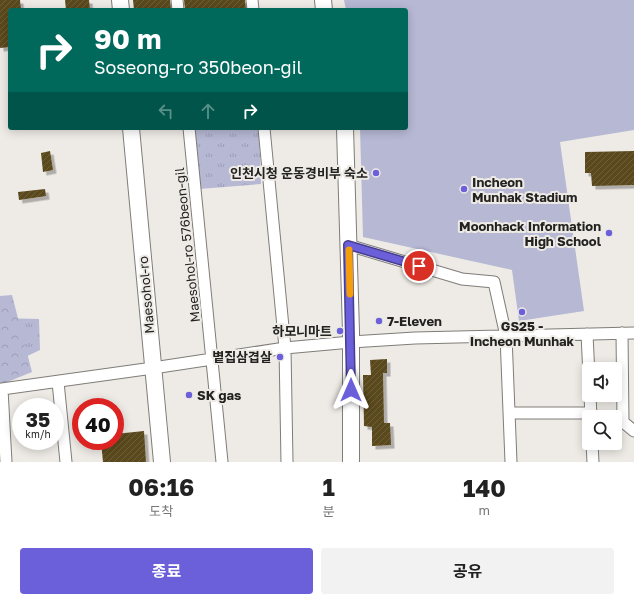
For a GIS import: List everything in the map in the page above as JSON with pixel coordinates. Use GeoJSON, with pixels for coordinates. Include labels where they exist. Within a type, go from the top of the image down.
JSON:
{"type":"FeatureCollection","features":[{"type":"Feature","properties":{"kind":"main road","name":"Maesohol-ro"},"geometry":{"type":"LineString","coordinates":[[131,130],[162,462]]}},
{"type":"Feature","properties":{"kind":"main road"},"geometry":{"type":"LineString","coordinates":[[345,130],[351,342],[351,462]]}},
{"type":"Feature","properties":{"kind":"street","name":"Maesohol-ro 576beon-gil"},"geometry":{"type":"LineString","coordinates":[[189,130],[222,462]]}},
{"type":"Feature","properties":{"kind":"street"},"geometry":{"type":"LineString","coordinates":[[264,130],[285,348],[287,462]]}},
{"type":"Feature","properties":{"kind":"street"},"geometry":{"type":"LineString","coordinates":[[348,245],[462,279],[494,282],[506,336],[511,462]]}},
{"type":"Feature","properties":{"kind":"street"},"geometry":{"type":"LineString","coordinates":[[619,410],[622,333]]}},
{"type":"Feature","properties":{"kind":"street"},"geometry":{"type":"LineString","coordinates":[[6,462],[2,389],[285,348],[351,342],[415,338],[634,333]]}},
{"type":"Feature","properties":{"kind":"street"},"geometry":{"type":"LineString","coordinates":[[587,334],[588,362]]}},
{"type":"Feature","properties":{"kind":"street"},"geometry":{"type":"LineString","coordinates":[[58,382],[66,462]]}},
{"type":"Feature","properties":{"kind":"street"},"geometry":{"type":"LineString","coordinates":[[509,413],[582,415]]}},
{"type":"Feature","properties":{"kind":"street"},"geometry":{"type":"LineString","coordinates":[[622,424],[634,431]]}},
{"type":"Feature","properties":{"kind":"street"},"geometry":{"type":"LineString","coordinates":[[592,450],[593,462]]}},
{"type":"Feature","properties":{"kind":"green space","name":"Incheon Munhak Stadium"},"geometry":{"type":"Polygon","coordinates":[[[344,0],[634,0],[634,130],[560,142],[584,311],[519,321],[512,270],[363,237],[360,130],[408,130],[408,8],[346,8],[344,0]]]}},
{"type":"Feature","properties":{"kind":"green space"},"geometry":{"type":"Polygon","coordinates":[[[194,130],[259,130],[261,184],[199,189],[194,130]]]}},
{"type":"Feature","properties":{"kind":"green space"},"geometry":{"type":"Polygon","coordinates":[[[12,295],[32,372],[0,385],[0,296],[12,295]]]}},
{"type":"Feature","properties":{"kind":"green space"},"geometry":{"type":"Polygon","coordinates":[[[0,318],[39,319],[40,350],[0,369],[0,318]]]}},
{"type":"Feature","properties":{"kind":"building"},"geometry":{"type":"Polygon","coordinates":[[[0,0],[20,0],[21,8],[8,8],[8,47],[0,48],[0,0]]]}},
{"type":"Feature","properties":{"kind":"building"},"geometry":{"type":"Polygon","coordinates":[[[65,0],[89,0],[90,8],[66,8],[65,0]]]}},
{"type":"Feature","properties":{"kind":"building"},"geometry":{"type":"Polygon","coordinates":[[[133,0],[170,0],[171,8],[134,8],[133,0]]]}},
{"type":"Feature","properties":{"kind":"building"},"geometry":{"type":"Polygon","coordinates":[[[184,0],[245,0],[246,8],[185,8],[184,0]]]}},
{"type":"Feature","properties":{"kind":"building"},"geometry":{"type":"Polygon","coordinates":[[[50,151],[53,170],[43,172],[41,153],[50,151]]]}},
{"type":"Feature","properties":{"kind":"building"},"geometry":{"type":"Polygon","coordinates":[[[634,151],[634,185],[592,186],[591,173],[585,173],[585,152],[634,151]]]}},
{"type":"Feature","properties":{"kind":"building"},"geometry":{"type":"Polygon","coordinates":[[[45,189],[46,196],[19,200],[18,192],[45,189]]]}},
{"type":"Feature","properties":{"kind":"building"},"geometry":{"type":"Polygon","coordinates":[[[387,359],[387,373],[383,373],[384,423],[390,423],[391,445],[372,446],[372,427],[364,426],[363,375],[371,375],[370,360],[387,359]]]}},
{"type":"Feature","properties":{"kind":"building"},"geometry":{"type":"Polygon","coordinates":[[[144,431],[146,462],[103,462],[102,450],[124,450],[124,433],[144,431]]]}},
{"type":"Feature","properties":{"kind":"slow traffic"},"geometry":{"type":"LineString","coordinates":[[349,250],[350,294]]}},
{"type":"Feature","properties":{"kind":"place","name":"인천시청 운동경비부 숙소"},"geometry":{"type":"Point","coordinates":[376,173]}},
{"type":"Feature","properties":{"kind":"place","name":"Incheon Munhak Stadium"},"geometry":{"type":"Point","coordinates":[464,189]}},
{"type":"Feature","properties":{"kind":"place","name":"Moonhack Information High School"},"geometry":{"type":"Point","coordinates":[609,233]}},
{"type":"Feature","properties":{"kind":"place","name":"GS25 - Incheon Munhak"},"geometry":{"type":"Point","coordinates":[522,312]}},
{"type":"Feature","properties":{"kind":"place","name":"7-Eleven"},"geometry":{"type":"Point","coordinates":[379,321]}},
{"type":"Feature","properties":{"kind":"place","name":"하모니마트"},"geometry":{"type":"Point","coordinates":[340,331]}},
{"type":"Feature","properties":{"kind":"place","name":"볕집삼겹살"},"geometry":{"type":"Point","coordinates":[280,357]}},
{"type":"Feature","properties":{"kind":"place","name":"SK gas"},"geometry":{"type":"Point","coordinates":[189,395]}},
{"type":"Feature","properties":{"kind":"route"},"geometry":{"type":"LineString","coordinates":[[351,390],[348,245],[419,266]]}}]}
